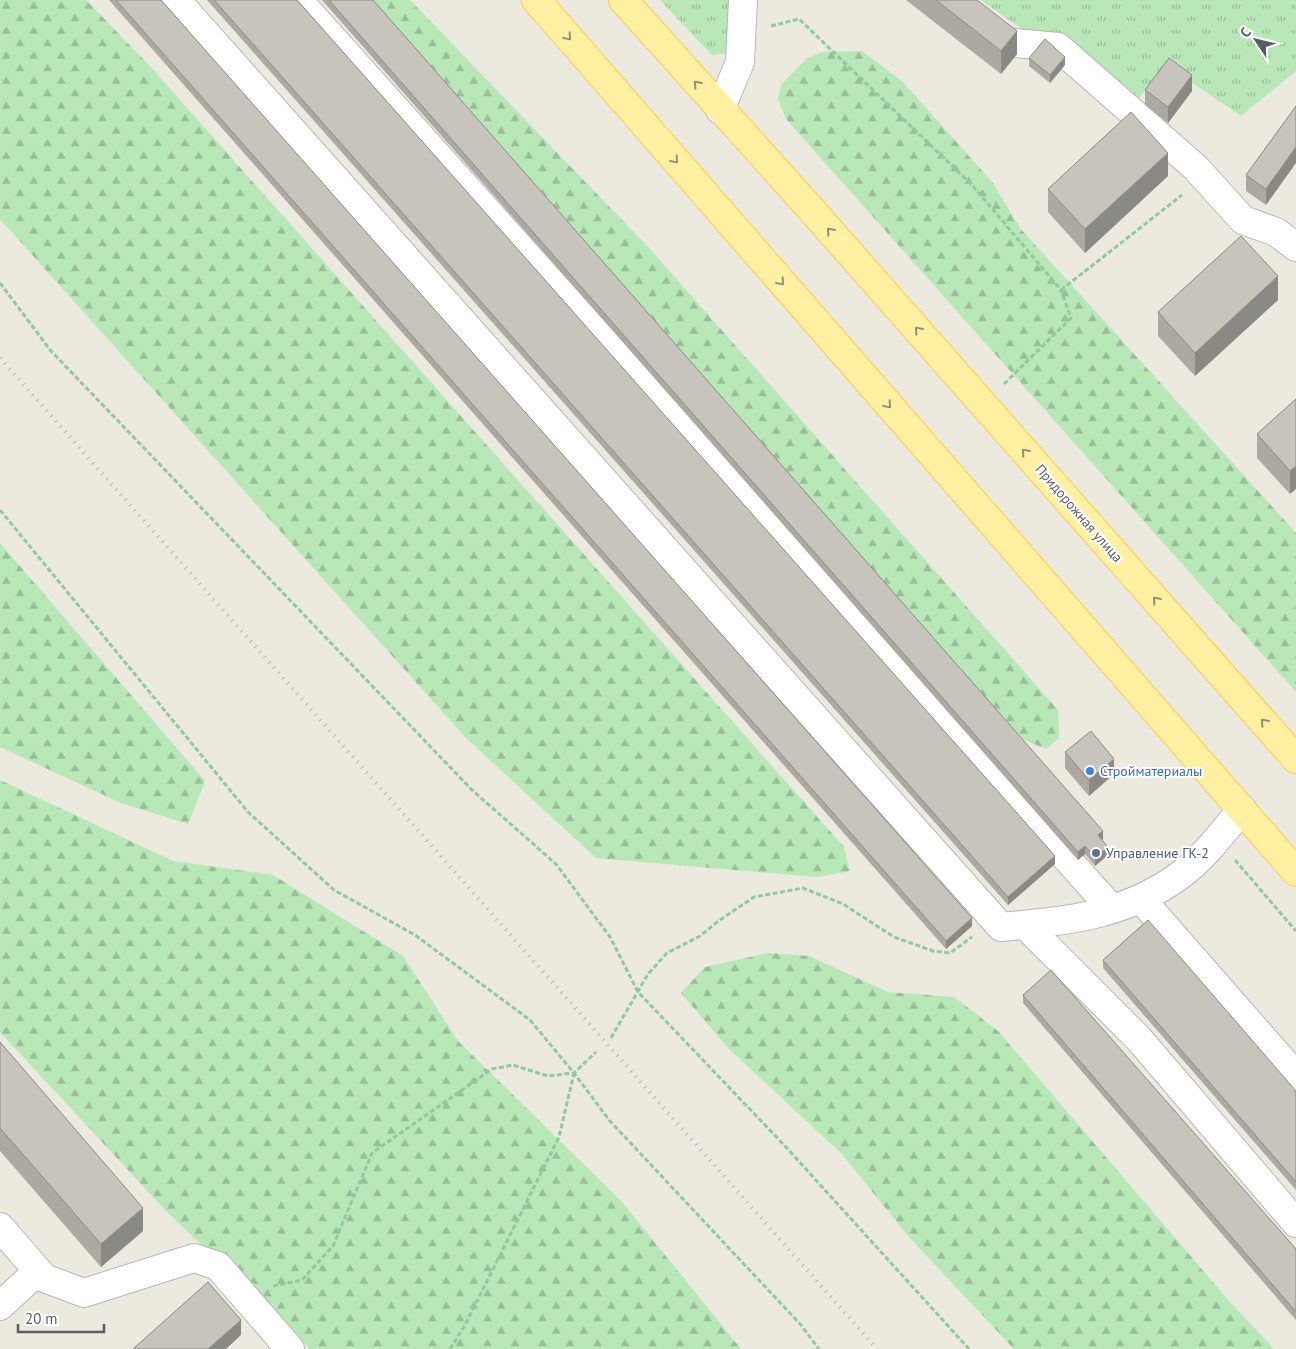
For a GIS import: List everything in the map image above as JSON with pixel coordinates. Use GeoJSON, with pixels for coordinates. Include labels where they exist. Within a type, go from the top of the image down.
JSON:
{"type":"FeatureCollection","features":[{"type":"Feature","properties":{"kind":"main road"},"geometry":{"type":"LineString","coordinates":[[536,0],[1296,872]]}},
{"type":"Feature","properties":{"kind":"main road","name":"Придорожная улица"},"geometry":{"type":"LineString","coordinates":[[623,0],[862,267],[1296,759]]}},
{"type":"Feature","properties":{"kind":"street"},"geometry":{"type":"LineString","coordinates":[[176,0],[1013,926],[1139,1039],[1296,1223]]}},
{"type":"Feature","properties":{"kind":"street"},"geometry":{"type":"LineString","coordinates":[[298,0],[1112,908]]}},
{"type":"Feature","properties":{"kind":"street"},"geometry":{"type":"LineString","coordinates":[[720,110],[740,62],[743,0]]}},
{"type":"Feature","properties":{"kind":"street"},"geometry":{"type":"LineString","coordinates":[[952,0],[1004,42],[1058,47],[1196,168],[1243,220],[1276,232],[1296,247]]}},
{"type":"Feature","properties":{"kind":"street"},"geometry":{"type":"LineString","coordinates":[[1013,926],[1086,918],[1141,899],[1180,876],[1242,809]]}},
{"type":"Feature","properties":{"kind":"street"},"geometry":{"type":"LineString","coordinates":[[1141,899],[1296,1076]]}},
{"type":"Feature","properties":{"kind":"street"},"geometry":{"type":"LineString","coordinates":[[0,1227],[44,1278],[84,1293],[194,1258],[218,1266],[290,1349]]}},
{"type":"Feature","properties":{"kind":"street"},"geometry":{"type":"LineString","coordinates":[[0,1306],[38,1271]]}},
{"type":"Feature","properties":{"kind":"path"},"geometry":{"type":"LineString","coordinates":[[742,32],[799,19],[972,185],[1061,290],[1071,318],[983,405]]}},
{"type":"Feature","properties":{"kind":"path"},"geometry":{"type":"LineString","coordinates":[[1061,290],[1204,177]]}},
{"type":"Feature","properties":{"kind":"path"},"geometry":{"type":"LineString","coordinates":[[0,283],[51,351],[472,790],[556,864],[610,937],[638,992],[785,1146],[969,1349]]}},
{"type":"Feature","properties":{"kind":"path"},"geometry":{"type":"LineString","coordinates":[[0,510],[248,812],[334,890],[415,935],[530,1020],[574,1072],[610,1120],[801,1325],[819,1349]]}},
{"type":"Feature","properties":{"kind":"path"},"geometry":{"type":"LineString","coordinates":[[1217,838],[1296,931]]}},
{"type":"Feature","properties":{"kind":"path"},"geometry":{"type":"LineString","coordinates":[[611,1038],[648,974],[667,953],[700,936],[717,922],[754,898],[803,888],[844,904],[894,937],[934,950],[950,953],[985,928],[1013,926]]}},
{"type":"Feature","properties":{"kind":"path"},"geometry":{"type":"LineString","coordinates":[[241,1293],[302,1280],[333,1246],[372,1154],[492,1069],[513,1065],[548,1076],[574,1072],[596,1052]]}},
{"type":"Feature","properties":{"kind":"path"},"geometry":{"type":"LineString","coordinates":[[450,1349],[470,1317],[559,1137],[574,1072]]}},
{"type":"Feature","properties":{"kind":"green space"},"geometry":{"type":"Polygon","coordinates":[[[0,0],[86,0],[147,63],[844,847],[850,871],[817,877],[596,858],[466,738],[0,219],[0,0]]]}},
{"type":"Feature","properties":{"kind":"green space"},"geometry":{"type":"Polygon","coordinates":[[[367,0],[410,0],[649,248],[1058,710],[1059,738],[1046,749],[1024,740],[991,705],[367,0]]]}},
{"type":"Feature","properties":{"kind":"green space"},"geometry":{"type":"Polygon","coordinates":[[[660,0],[735,0],[728,53],[712,55],[660,0]]]}},
{"type":"Feature","properties":{"kind":"green space"},"geometry":{"type":"Polygon","coordinates":[[[981,0],[1296,0],[1296,71],[1241,116],[1166,65],[1135,103],[1063,41],[1022,29],[981,0]]]}},
{"type":"Feature","properties":{"kind":"green space"},"geometry":{"type":"Polygon","coordinates":[[[862,51],[902,81],[993,183],[1020,228],[1296,533],[1296,692],[786,119],[778,99],[781,85],[806,59],[822,52],[862,51]]]}},
{"type":"Feature","properties":{"kind":"green space"},"geometry":{"type":"Polygon","coordinates":[[[0,543],[205,781],[188,824],[121,803],[0,747],[0,543]]]}},
{"type":"Feature","properties":{"kind":"green space"},"geometry":{"type":"Polygon","coordinates":[[[0,780],[173,861],[273,875],[403,956],[458,1041],[622,1202],[741,1349],[310,1349],[166,1211],[0,1032],[0,780]]]}},
{"type":"Feature","properties":{"kind":"green space"},"geometry":{"type":"Polygon","coordinates":[[[768,953],[809,956],[888,992],[954,997],[998,1031],[1229,1301],[1274,1349],[1014,1349],[909,1237],[841,1153],[729,1049],[681,993],[705,967],[768,953]]]}},
{"type":"Feature","properties":{"kind":"building"},"geometry":{"type":"Polygon","coordinates":[[[116,0],[161,0],[972,918],[946,941],[116,0]]]}},
{"type":"Feature","properties":{"kind":"building"},"geometry":{"type":"Polygon","coordinates":[[[214,0],[297,0],[1055,856],[1008,897],[214,0]]]}},
{"type":"Feature","properties":{"kind":"building"},"geometry":{"type":"Polygon","coordinates":[[[329,0],[373,0],[1103,831],[1098,835],[1108,847],[1095,858],[1085,846],[1078,852],[329,0]]]}},
{"type":"Feature","properties":{"kind":"building"},"geometry":{"type":"Polygon","coordinates":[[[936,0],[977,0],[1017,31],[1001,51],[936,0]]]}},
{"type":"Feature","properties":{"kind":"building"},"geometry":{"type":"Polygon","coordinates":[[[1045,39],[1065,57],[1050,75],[1029,58],[1045,39]]]}},
{"type":"Feature","properties":{"kind":"building"},"geometry":{"type":"Polygon","coordinates":[[[1169,58],[1192,75],[1168,107],[1145,90],[1169,58]]]}},
{"type":"Feature","properties":{"kind":"building"},"geometry":{"type":"Polygon","coordinates":[[[1296,106],[1296,147],[1266,189],[1246,175],[1296,106]]]}},
{"type":"Feature","properties":{"kind":"building"},"geometry":{"type":"Polygon","coordinates":[[[1131,112],[1168,153],[1085,229],[1048,189],[1131,112]]]}},
{"type":"Feature","properties":{"kind":"building"},"geometry":{"type":"Polygon","coordinates":[[[1241,236],[1278,276],[1195,353],[1158,312],[1241,236]]]}},
{"type":"Feature","properties":{"kind":"building"},"geometry":{"type":"Polygon","coordinates":[[[1296,399],[1296,466],[1290,471],[1257,434],[1296,399]]]}},
{"type":"Feature","properties":{"kind":"building"},"geometry":{"type":"Polygon","coordinates":[[[1091,731],[1114,759],[1089,780],[1065,752],[1091,731]]]}},
{"type":"Feature","properties":{"kind":"building"},"geometry":{"type":"Polygon","coordinates":[[[1148,920],[1296,1091],[1296,1182],[1103,960],[1148,920]]]}},
{"type":"Feature","properties":{"kind":"building"},"geometry":{"type":"Polygon","coordinates":[[[1051,970],[1296,1249],[1296,1312],[1023,995],[1051,970]]]}},
{"type":"Feature","properties":{"kind":"building"},"geometry":{"type":"Polygon","coordinates":[[[0,1042],[143,1208],[101,1244],[0,1128],[0,1042]]]}},
{"type":"Feature","properties":{"kind":"building"},"geometry":{"type":"Polygon","coordinates":[[[208,1282],[241,1320],[208,1349],[133,1349],[208,1282]]]}},
{"type":"Feature","properties":{"kind":"railway"},"geometry":{"type":"LineString","coordinates":[[0,358],[877,1349]]}},
{"type":"Feature","properties":{"kind":"place","name":"Стройматериалы"},"geometry":{"type":"Point","coordinates":[1090,771]}},
{"type":"Feature","properties":{"kind":"place","name":"Управление ГК-2"},"geometry":{"type":"Point","coordinates":[1096,853]}}]}
